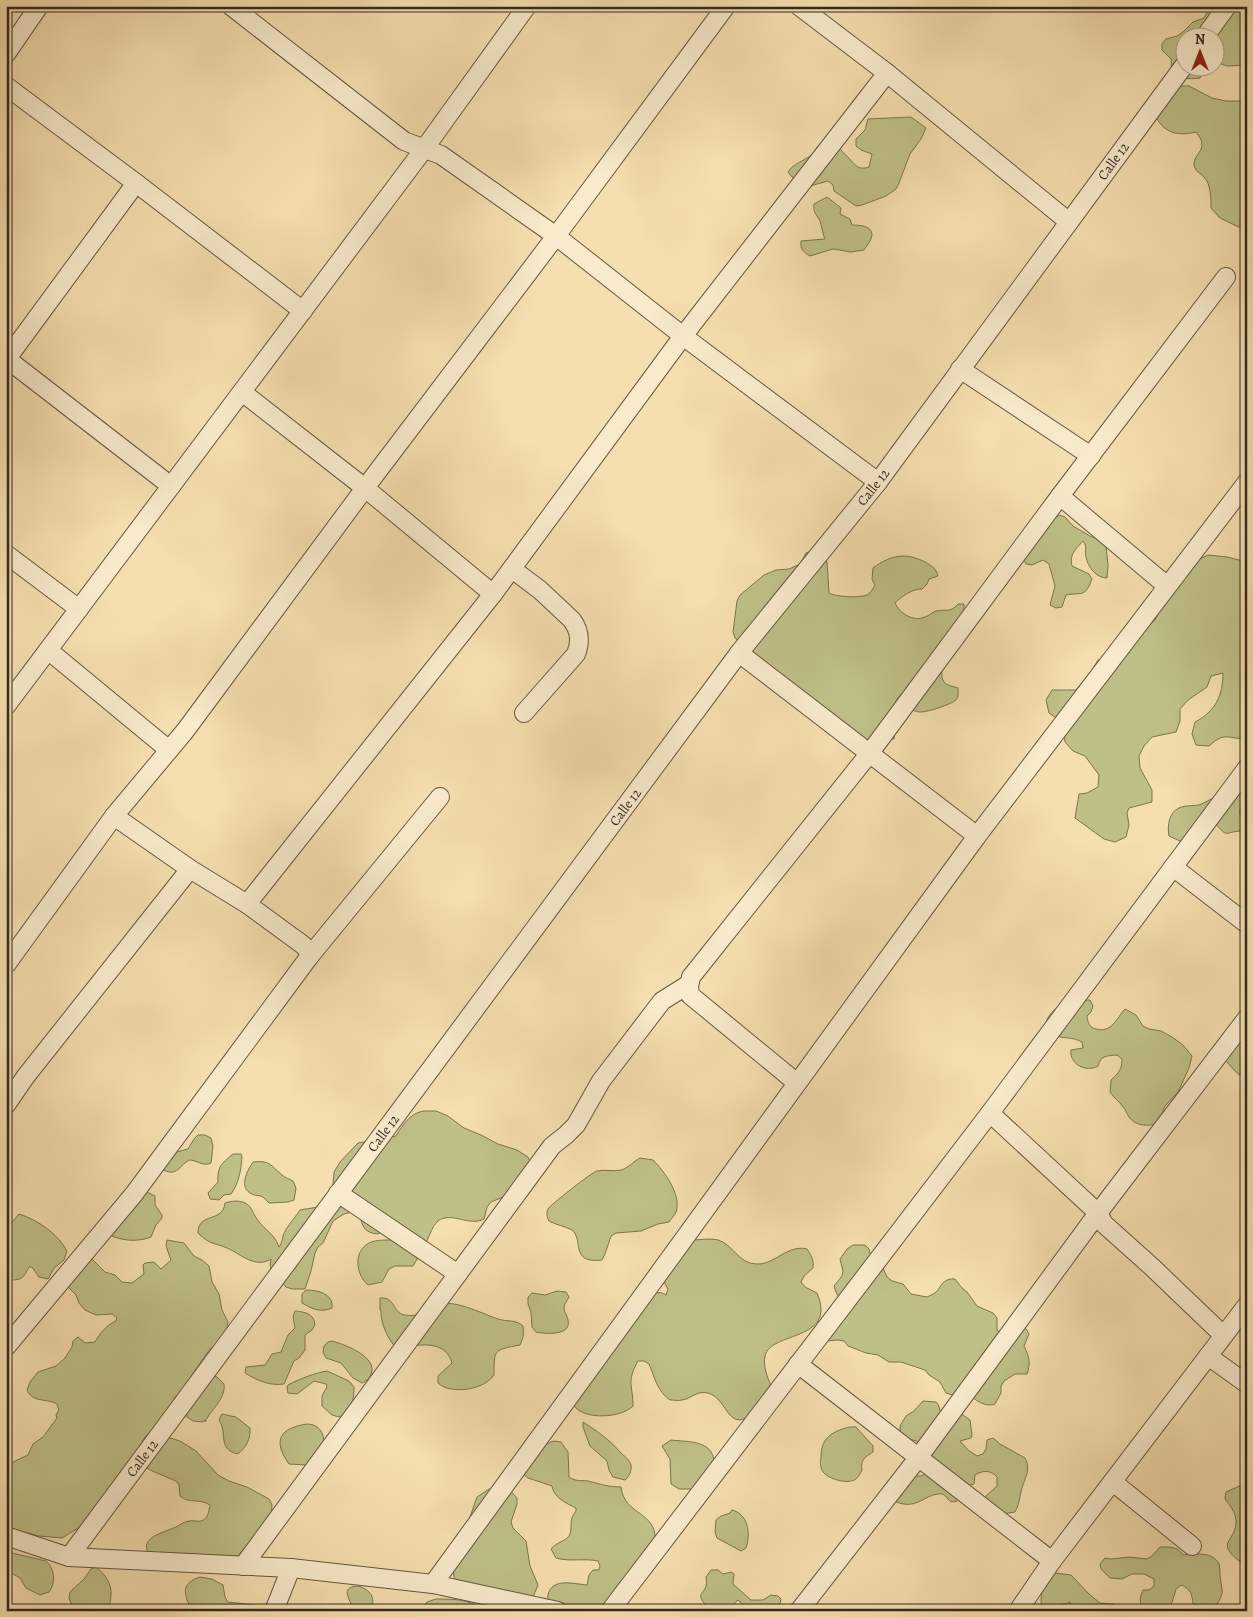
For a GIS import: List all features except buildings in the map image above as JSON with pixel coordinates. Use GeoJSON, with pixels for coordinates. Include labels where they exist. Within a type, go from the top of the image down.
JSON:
{"type":"FeatureCollection","features":[{"type":"Feature","properties":{"kind":"street"},"geometry":{"type":"LineString","coordinates":[[6,54],[38,6]]}},
{"type":"Feature","properties":{"kind":"street"},"geometry":{"type":"LineString","coordinates":[[231,6],[404,141],[441,156],[556,236],[683,336],[878,482]]}},
{"type":"Feature","properties":{"kind":"street"},"geometry":{"type":"LineString","coordinates":[[6,965],[114,816],[185,731],[726,6]]}},
{"type":"Feature","properties":{"kind":"street"},"geometry":{"type":"LineString","coordinates":[[799,6],[888,73],[1069,222]]}},
{"type":"Feature","properties":{"kind":"street"},"geometry":{"type":"LineString","coordinates":[[1211,28],[1227,6]]}},
{"type":"Feature","properties":{"kind":"street"},"geometry":{"type":"LineString","coordinates":[[6,706],[424,149],[522,8]]}},
{"type":"Feature","properties":{"kind":"street"},"geometry":{"type":"LineString","coordinates":[[247,904],[493,594],[683,336],[888,73]]}},
{"type":"Feature","properties":{"kind":"street","name":"Calle 12"},"geometry":{"type":"LineString","coordinates":[[69,1556],[739,653],[878,482],[1176,76]]}},
{"type":"Feature","properties":{"kind":"street"},"geometry":{"type":"LineString","coordinates":[[6,86],[303,310]]}},
{"type":"Feature","properties":{"kind":"street"},"geometry":{"type":"LineString","coordinates":[[136,183],[6,360],[170,486]]}},
{"type":"Feature","properties":{"kind":"street"},"geometry":{"type":"LineString","coordinates":[[797,1083],[690,995],[689,984],[691,977],[869,754],[1060,496],[1226,277]]}},
{"type":"Feature","properties":{"kind":"street"},"geometry":{"type":"LineString","coordinates":[[960,369],[1091,456]]}},
{"type":"Feature","properties":{"kind":"street"},"geometry":{"type":"LineString","coordinates":[[242,392],[366,488],[493,594]]}},
{"type":"Feature","properties":{"kind":"street"},"geometry":{"type":"LineString","coordinates":[[432,1584],[977,836],[1247,482]]}},
{"type":"Feature","properties":{"kind":"street"},"geometry":{"type":"LineString","coordinates":[[1060,496],[1167,586]]}},
{"type":"Feature","properties":{"kind":"street"},"geometry":{"type":"LineString","coordinates":[[6,554],[79,609]]}},
{"type":"Feature","properties":{"kind":"street"},"geometry":{"type":"LineString","coordinates":[[512,569],[540,590],[572,620],[576,625],[579,636],[576,654],[524,713]]}},
{"type":"Feature","properties":{"kind":"street"},"geometry":{"type":"LineString","coordinates":[[48,650],[169,750]]}},
{"type":"Feature","properties":{"kind":"street"},"geometry":{"type":"LineString","coordinates":[[739,653],[977,836]]}},
{"type":"Feature","properties":{"kind":"street"},"geometry":{"type":"LineString","coordinates":[[610,1611],[990,1113],[1247,768]]}},
{"type":"Feature","properties":{"kind":"street"},"geometry":{"type":"LineString","coordinates":[[6,1347],[134,1194],[309,957],[440,797]]}},
{"type":"Feature","properties":{"kind":"street"},"geometry":{"type":"LineString","coordinates":[[114,816],[190,869],[247,904],[303,945],[308,950],[309,957]]}},
{"type":"Feature","properties":{"kind":"street"},"geometry":{"type":"LineString","coordinates":[[1173,867],[1247,924]]}},
{"type":"Feature","properties":{"kind":"street"},"geometry":{"type":"LineString","coordinates":[[6,1105],[26,1076],[190,869]]}},
{"type":"Feature","properties":{"kind":"street"},"geometry":{"type":"LineString","coordinates":[[243,1566],[552,1146],[576,1125],[601,1081],[662,1001],[689,984]]}},
{"type":"Feature","properties":{"kind":"street"},"geometry":{"type":"LineString","coordinates":[[799,1611],[918,1458],[1098,1213],[1247,1018]]}},
{"type":"Feature","properties":{"kind":"street"},"geometry":{"type":"LineString","coordinates":[[990,1113],[1098,1213],[1104,1224],[1223,1335]]}},
{"type":"Feature","properties":{"kind":"street"},"geometry":{"type":"LineString","coordinates":[[338,1194],[458,1274]]}},
{"type":"Feature","properties":{"kind":"street"},"geometry":{"type":"LineString","coordinates":[[1022,1609],[1052,1561],[1247,1305]]}},
{"type":"Feature","properties":{"kind":"street"},"geometry":{"type":"LineString","coordinates":[[1208,1356],[1247,1384]]}},
{"type":"Feature","properties":{"kind":"street"},"geometry":{"type":"LineString","coordinates":[[798,1364],[1052,1561]]}},
{"type":"Feature","properties":{"kind":"street"},"geometry":{"type":"LineString","coordinates":[[1112,1482],[1192,1546]]}},
{"type":"Feature","properties":{"kind":"street"},"geometry":{"type":"LineString","coordinates":[[6,1536],[69,1556],[290,1568],[432,1584],[558,1611]]}},
{"type":"Feature","properties":{"kind":"street"},"geometry":{"type":"LineString","coordinates":[[274,1611],[290,1568]]}},
{"type":"Feature","properties":{"kind":"green space"},"geometry":{"type":"Polygon","coordinates":[[[1205,6],[1247,6],[1247,65],[1226,66],[1226,28],[1187,28],[1193,22],[1204,18],[1207,13],[1205,6]]]}},
{"type":"Feature","properties":{"kind":"green space"},"geometry":{"type":"Polygon","coordinates":[[[1176,36],[1176,73],[1172,71],[1171,59],[1162,50],[1162,44],[1166,39],[1176,36]]]}},
{"type":"Feature","properties":{"kind":"green space"},"geometry":{"type":"Polygon","coordinates":[[[1172,86],[1189,86],[1212,98],[1226,101],[1247,101],[1247,231],[1220,218],[1211,208],[1208,184],[1194,165],[1194,161],[1202,147],[1196,132],[1184,134],[1173,132],[1164,127],[1156,117],[1172,86]]]}},
{"type":"Feature","properties":{"kind":"green space"},"geometry":{"type":"Polygon","coordinates":[[[911,117],[926,128],[921,139],[910,154],[896,189],[886,196],[856,206],[834,191],[833,185],[828,181],[810,186],[792,177],[788,172],[795,165],[812,155],[820,144],[825,142],[835,146],[858,167],[869,167],[872,154],[856,146],[856,139],[865,130],[868,119],[911,117]]]}},
{"type":"Feature","properties":{"kind":"green space"},"geometry":{"type":"Polygon","coordinates":[[[827,197],[841,208],[840,214],[850,219],[852,225],[866,227],[871,231],[871,239],[864,250],[851,252],[833,249],[810,256],[802,250],[801,241],[825,239],[814,204],[827,197]]]}},
{"type":"Feature","properties":{"kind":"green space"},"geometry":{"type":"Polygon","coordinates":[[[1059,515],[1065,517],[1073,526],[1102,541],[1106,546],[1108,565],[1107,578],[1099,576],[1093,571],[1087,561],[1083,541],[1072,555],[1071,562],[1072,566],[1089,574],[1092,579],[1090,585],[1085,592],[1066,595],[1062,607],[1056,608],[1050,605],[1055,586],[1049,564],[1043,560],[1032,565],[1026,564],[1023,558],[1048,523],[1059,515]]]}},
{"type":"Feature","properties":{"kind":"green space"},"geometry":{"type":"Polygon","coordinates":[[[812,551],[818,553],[827,562],[829,593],[853,597],[867,595],[875,585],[872,579],[873,568],[886,560],[905,556],[918,559],[932,566],[938,576],[929,579],[922,589],[907,593],[895,603],[900,611],[912,618],[921,618],[936,611],[950,610],[958,604],[964,604],[960,623],[946,656],[942,675],[945,683],[958,688],[956,700],[940,708],[918,712],[913,710],[909,689],[902,693],[898,697],[895,706],[896,727],[894,739],[890,739],[887,746],[881,748],[868,747],[735,638],[733,632],[737,601],[740,595],[764,575],[776,570],[789,569],[800,564],[806,553],[812,551]]]}},
{"type":"Feature","properties":{"kind":"green space"},"geometry":{"type":"Polygon","coordinates":[[[1208,555],[1247,562],[1247,739],[1223,737],[1214,741],[1209,746],[1196,745],[1192,734],[1195,722],[1208,713],[1217,702],[1222,688],[1223,673],[1211,676],[1207,687],[1188,700],[1180,709],[1180,721],[1176,732],[1152,737],[1144,746],[1139,756],[1140,768],[1152,790],[1152,802],[1129,808],[1127,813],[1129,825],[1126,837],[1115,842],[1104,839],[1075,818],[1079,794],[1087,793],[1098,787],[1099,775],[1085,756],[1073,751],[1065,742],[1064,730],[1059,720],[1049,713],[1046,700],[1052,690],[1076,690],[1098,660],[1109,659],[1155,620],[1168,592],[1191,563],[1208,555]]]}},
{"type":"Feature","properties":{"kind":"green space"},"geometry":{"type":"Polygon","coordinates":[[[1247,764],[1247,804],[1240,809],[1240,815],[1247,820],[1247,835],[1241,831],[1224,833],[1214,822],[1180,841],[1169,836],[1170,820],[1176,810],[1184,806],[1199,805],[1218,797],[1247,764]]]}},
{"type":"Feature","properties":{"kind":"green space"},"geometry":{"type":"Polygon","coordinates":[[[1090,1000],[1093,1006],[1087,1016],[1092,1027],[1101,1030],[1110,1027],[1125,1009],[1136,1015],[1143,1026],[1161,1031],[1172,1037],[1183,1045],[1192,1056],[1189,1068],[1178,1092],[1165,1106],[1158,1123],[1151,1125],[1138,1124],[1129,1117],[1110,1092],[1111,1080],[1120,1071],[1122,1059],[1117,1055],[1107,1056],[1101,1060],[1098,1066],[1093,1068],[1079,1066],[1071,1055],[1071,1050],[1083,1048],[1082,1042],[1059,1037],[1045,1027],[1047,1020],[1054,1010],[1065,1004],[1090,1000]]]}},
{"type":"Feature","properties":{"kind":"green space"},"geometry":{"type":"Polygon","coordinates":[[[1247,1035],[1247,1080],[1237,1073],[1224,1059],[1247,1035]]]}},
{"type":"Feature","properties":{"kind":"green space"},"geometry":{"type":"Polygon","coordinates":[[[423,1111],[436,1111],[448,1116],[464,1128],[498,1144],[517,1150],[528,1157],[531,1164],[508,1195],[491,1202],[487,1207],[484,1219],[473,1221],[443,1218],[438,1221],[413,1266],[395,1266],[389,1269],[382,1282],[368,1285],[359,1271],[359,1254],[371,1242],[390,1240],[395,1235],[383,1231],[378,1234],[367,1231],[363,1226],[360,1215],[356,1211],[344,1214],[333,1221],[323,1243],[315,1253],[305,1289],[286,1287],[271,1270],[271,1259],[265,1262],[248,1260],[227,1248],[209,1241],[198,1233],[202,1222],[220,1213],[225,1203],[240,1201],[249,1206],[279,1247],[286,1229],[300,1210],[318,1207],[332,1197],[334,1172],[340,1162],[358,1143],[396,1136],[410,1117],[423,1111]]]}},
{"type":"Feature","properties":{"kind":"green space"},"geometry":{"type":"Polygon","coordinates":[[[198,1135],[205,1135],[211,1138],[213,1146],[211,1163],[205,1164],[189,1160],[174,1172],[161,1169],[173,1153],[188,1149],[198,1135]]]}},
{"type":"Feature","properties":{"kind":"green space"},"geometry":{"type":"Polygon","coordinates":[[[233,1154],[241,1154],[242,1157],[239,1176],[234,1190],[231,1194],[224,1195],[219,1200],[210,1199],[208,1193],[218,1182],[218,1173],[221,1166],[233,1154]]]}},
{"type":"Feature","properties":{"kind":"green space"},"geometry":{"type":"Polygon","coordinates":[[[640,1158],[653,1160],[667,1177],[676,1198],[675,1213],[669,1222],[641,1231],[616,1233],[611,1236],[602,1260],[585,1258],[581,1255],[577,1239],[572,1230],[549,1221],[548,1209],[571,1189],[597,1171],[623,1169],[640,1158]]]}},
{"type":"Feature","properties":{"kind":"green space"},"geometry":{"type":"Polygon","coordinates":[[[253,1162],[266,1163],[293,1181],[296,1188],[294,1200],[269,1203],[263,1197],[253,1195],[248,1191],[245,1188],[245,1179],[253,1162]]]}},
{"type":"Feature","properties":{"kind":"green space"},"geometry":{"type":"Polygon","coordinates":[[[143,1192],[155,1196],[155,1205],[162,1215],[151,1237],[131,1240],[112,1236],[110,1234],[143,1192]]]}},
{"type":"Feature","properties":{"kind":"green space"},"geometry":{"type":"Polygon","coordinates":[[[19,1214],[47,1228],[67,1251],[64,1260],[54,1268],[48,1279],[39,1277],[32,1267],[29,1267],[21,1278],[6,1280],[6,1228],[19,1214]]]}},
{"type":"Feature","properties":{"kind":"green space"},"geometry":{"type":"Polygon","coordinates":[[[167,1240],[184,1243],[194,1256],[209,1266],[212,1282],[219,1294],[222,1310],[228,1322],[225,1337],[222,1342],[210,1349],[182,1392],[175,1397],[173,1403],[151,1432],[144,1438],[137,1456],[86,1523],[62,1538],[27,1533],[6,1533],[6,1461],[11,1463],[28,1455],[33,1444],[43,1437],[57,1418],[56,1415],[59,1410],[57,1404],[53,1402],[33,1397],[27,1390],[30,1382],[38,1372],[56,1366],[65,1358],[72,1347],[73,1341],[78,1337],[85,1343],[95,1342],[117,1318],[112,1314],[96,1315],[85,1310],[79,1303],[76,1295],[67,1286],[91,1258],[105,1272],[115,1275],[122,1282],[132,1283],[144,1274],[143,1265],[145,1263],[154,1262],[161,1269],[171,1260],[166,1246],[167,1240]]]}},
{"type":"Feature","properties":{"kind":"green space"},"geometry":{"type":"Polygon","coordinates":[[[691,1240],[718,1240],[728,1245],[745,1261],[757,1264],[769,1261],[794,1249],[807,1249],[812,1258],[813,1268],[804,1276],[801,1282],[805,1287],[817,1293],[821,1309],[818,1320],[811,1328],[801,1334],[778,1342],[770,1348],[765,1356],[765,1364],[771,1386],[754,1411],[742,1419],[736,1419],[730,1415],[712,1394],[704,1392],[685,1399],[670,1400],[659,1388],[649,1364],[644,1361],[638,1361],[632,1374],[633,1406],[628,1410],[615,1415],[600,1416],[586,1414],[579,1410],[572,1402],[644,1296],[652,1293],[666,1295],[668,1289],[664,1279],[691,1240]]]}},
{"type":"Feature","properties":{"kind":"green space"},"geometry":{"type":"Polygon","coordinates":[[[853,1245],[865,1245],[869,1249],[872,1260],[882,1266],[887,1277],[892,1281],[903,1284],[911,1294],[927,1297],[936,1292],[949,1279],[955,1279],[977,1306],[993,1313],[997,1318],[997,1330],[1001,1333],[1021,1326],[1026,1329],[1029,1334],[1024,1346],[1029,1360],[1027,1374],[1015,1374],[1004,1381],[1001,1386],[1001,1393],[995,1404],[986,1405],[978,1402],[964,1390],[952,1395],[946,1393],[940,1382],[925,1370],[901,1362],[889,1362],[878,1355],[866,1353],[848,1346],[844,1341],[826,1341],[824,1318],[840,1302],[834,1286],[842,1276],[843,1271],[840,1259],[847,1249],[853,1245]]]}},
{"type":"Feature","properties":{"kind":"green space"},"geometry":{"type":"Polygon","coordinates":[[[306,1290],[320,1292],[328,1296],[332,1303],[332,1308],[317,1310],[302,1303],[302,1294],[306,1290]]]}},
{"type":"Feature","properties":{"kind":"green space"},"geometry":{"type":"Polygon","coordinates":[[[557,1291],[566,1292],[569,1297],[564,1308],[568,1319],[566,1329],[557,1333],[536,1332],[532,1327],[528,1297],[532,1293],[545,1295],[557,1291]]]}},
{"type":"Feature","properties":{"kind":"green space"},"geometry":{"type":"Polygon","coordinates":[[[380,1298],[389,1300],[400,1313],[411,1316],[445,1304],[464,1306],[498,1319],[520,1324],[523,1326],[523,1338],[520,1345],[497,1352],[494,1360],[494,1375],[489,1380],[467,1389],[451,1389],[438,1383],[438,1376],[452,1363],[448,1355],[443,1350],[429,1345],[398,1349],[391,1342],[384,1326],[380,1310],[380,1298]]]}},
{"type":"Feature","properties":{"kind":"green space"},"geometry":{"type":"Polygon","coordinates":[[[295,1311],[311,1316],[315,1325],[305,1335],[305,1350],[294,1361],[284,1384],[264,1382],[245,1373],[246,1367],[265,1365],[272,1354],[281,1352],[288,1335],[295,1328],[293,1317],[295,1311]]]}},
{"type":"Feature","properties":{"kind":"green space"},"geometry":{"type":"Polygon","coordinates":[[[332,1341],[357,1351],[368,1360],[372,1371],[367,1380],[362,1383],[353,1378],[341,1363],[326,1358],[323,1352],[324,1346],[332,1341]]]}},
{"type":"Feature","properties":{"kind":"green space"},"geometry":{"type":"Polygon","coordinates":[[[327,1371],[349,1381],[354,1387],[351,1405],[347,1412],[339,1417],[332,1415],[322,1406],[322,1396],[327,1387],[326,1384],[314,1381],[297,1394],[288,1393],[288,1385],[307,1376],[327,1371]]]}},
{"type":"Feature","properties":{"kind":"green space"},"geometry":{"type":"Polygon","coordinates":[[[210,1375],[217,1377],[224,1384],[223,1394],[205,1422],[205,1420],[203,1422],[193,1421],[187,1417],[186,1411],[210,1375]]]}},
{"type":"Feature","properties":{"kind":"green space"},"geometry":{"type":"Polygon","coordinates":[[[923,1401],[936,1402],[941,1413],[956,1410],[970,1420],[971,1438],[960,1441],[977,1456],[983,1454],[986,1449],[987,1440],[993,1438],[1025,1458],[1028,1467],[1015,1512],[1002,1514],[985,1500],[986,1496],[997,1486],[997,1477],[987,1472],[975,1475],[974,1484],[964,1487],[957,1501],[954,1502],[950,1501],[943,1494],[937,1494],[909,1504],[894,1501],[912,1476],[922,1476],[926,1471],[919,1442],[904,1437],[900,1433],[900,1426],[906,1416],[914,1411],[923,1401]]]}},
{"type":"Feature","properties":{"kind":"green space"},"geometry":{"type":"Polygon","coordinates":[[[222,1414],[236,1417],[250,1428],[250,1436],[247,1443],[237,1454],[227,1448],[225,1444],[222,1425],[219,1420],[222,1414]]]}},
{"type":"Feature","properties":{"kind":"green space"},"geometry":{"type":"Polygon","coordinates":[[[583,1422],[608,1440],[629,1461],[631,1472],[625,1480],[613,1477],[607,1461],[590,1446],[583,1422]]]}},
{"type":"Feature","properties":{"kind":"green space"},"geometry":{"type":"Polygon","coordinates":[[[307,1424],[314,1425],[320,1429],[324,1443],[307,1465],[289,1464],[281,1448],[282,1436],[290,1429],[307,1424]]]}},
{"type":"Feature","properties":{"kind":"green space"},"geometry":{"type":"Polygon","coordinates":[[[850,1427],[856,1427],[873,1446],[873,1452],[864,1459],[862,1470],[856,1479],[844,1481],[834,1479],[826,1475],[821,1468],[823,1444],[833,1433],[850,1427]]]}},
{"type":"Feature","properties":{"kind":"green space"},"geometry":{"type":"Polygon","coordinates":[[[167,1437],[180,1441],[196,1451],[218,1475],[269,1499],[272,1505],[271,1518],[241,1558],[150,1556],[147,1550],[148,1541],[156,1535],[187,1522],[203,1520],[208,1514],[210,1505],[183,1498],[180,1496],[179,1485],[176,1481],[150,1470],[140,1463],[167,1437]]]}},
{"type":"Feature","properties":{"kind":"green space"},"geometry":{"type":"Polygon","coordinates":[[[671,1440],[692,1442],[704,1446],[713,1455],[714,1462],[692,1489],[679,1489],[671,1484],[670,1459],[662,1446],[671,1440]]]}},
{"type":"Feature","properties":{"kind":"green space"},"geometry":{"type":"Polygon","coordinates":[[[554,1441],[561,1442],[568,1452],[569,1477],[576,1480],[621,1487],[623,1496],[628,1503],[651,1524],[655,1532],[655,1542],[603,1611],[550,1611],[548,1595],[550,1589],[564,1583],[587,1585],[589,1575],[593,1570],[599,1570],[600,1566],[598,1561],[556,1558],[551,1549],[569,1536],[571,1520],[576,1508],[558,1497],[552,1486],[528,1478],[519,1471],[545,1445],[554,1441]]]}},
{"type":"Feature","properties":{"kind":"green space"},"geometry":{"type":"Polygon","coordinates":[[[1244,1472],[1247,1472],[1247,1563],[1243,1564],[1229,1551],[1227,1546],[1235,1528],[1236,1520],[1225,1498],[1226,1492],[1244,1484],[1244,1472]]]}},
{"type":"Feature","properties":{"kind":"green space"},"geometry":{"type":"Polygon","coordinates":[[[489,1489],[509,1489],[517,1498],[511,1522],[513,1528],[526,1541],[530,1566],[538,1585],[533,1597],[528,1601],[457,1582],[454,1577],[453,1565],[477,1497],[489,1489]]]}},
{"type":"Feature","properties":{"kind":"green space"},"geometry":{"type":"Polygon","coordinates":[[[732,1510],[742,1516],[747,1525],[746,1548],[741,1551],[717,1538],[715,1532],[716,1520],[732,1510]]]}},
{"type":"Feature","properties":{"kind":"green space"},"geometry":{"type":"Polygon","coordinates":[[[1160,1547],[1176,1549],[1183,1555],[1208,1555],[1216,1560],[1219,1564],[1222,1592],[1216,1606],[1204,1607],[1193,1604],[1190,1592],[1181,1585],[1176,1589],[1169,1611],[1145,1611],[1140,1601],[1141,1596],[1143,1590],[1149,1590],[1154,1586],[1154,1579],[1144,1574],[1132,1574],[1122,1579],[1110,1578],[1101,1569],[1100,1564],[1105,1558],[1129,1557],[1147,1559],[1160,1547]]]}},
{"type":"Feature","properties":{"kind":"green space"},"geometry":{"type":"Polygon","coordinates":[[[12,1553],[46,1561],[49,1564],[54,1576],[49,1592],[40,1595],[26,1588],[20,1578],[6,1570],[6,1555],[12,1553]]]}},
{"type":"Feature","properties":{"kind":"green space"},"geometry":{"type":"Polygon","coordinates":[[[96,1567],[109,1583],[111,1597],[109,1611],[74,1611],[69,1598],[70,1592],[84,1579],[91,1569],[96,1567]]]}},
{"type":"Feature","properties":{"kind":"green space"},"geometry":{"type":"Polygon","coordinates":[[[711,1570],[718,1570],[723,1574],[731,1572],[734,1574],[733,1584],[751,1600],[763,1600],[771,1595],[778,1596],[781,1599],[778,1611],[750,1611],[738,1600],[729,1610],[711,1611],[701,1596],[705,1588],[706,1577],[711,1570]]]}},
{"type":"Feature","properties":{"kind":"green space"},"geometry":{"type":"Polygon","coordinates":[[[1055,1573],[1071,1575],[1100,1603],[1113,1604],[1128,1611],[1069,1611],[1070,1602],[1056,1606],[1041,1604],[1044,1579],[1055,1573]]]}},
{"type":"Feature","properties":{"kind":"green space"},"geometry":{"type":"Polygon","coordinates":[[[200,1577],[212,1579],[223,1585],[228,1602],[262,1606],[266,1611],[185,1611],[189,1605],[185,1591],[187,1585],[200,1577]]]}},
{"type":"Feature","properties":{"kind":"green space"},"geometry":{"type":"Polygon","coordinates":[[[358,1586],[369,1592],[373,1598],[371,1611],[353,1611],[347,1592],[348,1589],[358,1586]]]}},
{"type":"Feature","properties":{"kind":"green space"},"geometry":{"type":"Polygon","coordinates":[[[436,1599],[468,1602],[485,1611],[421,1611],[427,1602],[436,1599]]]}}]}
